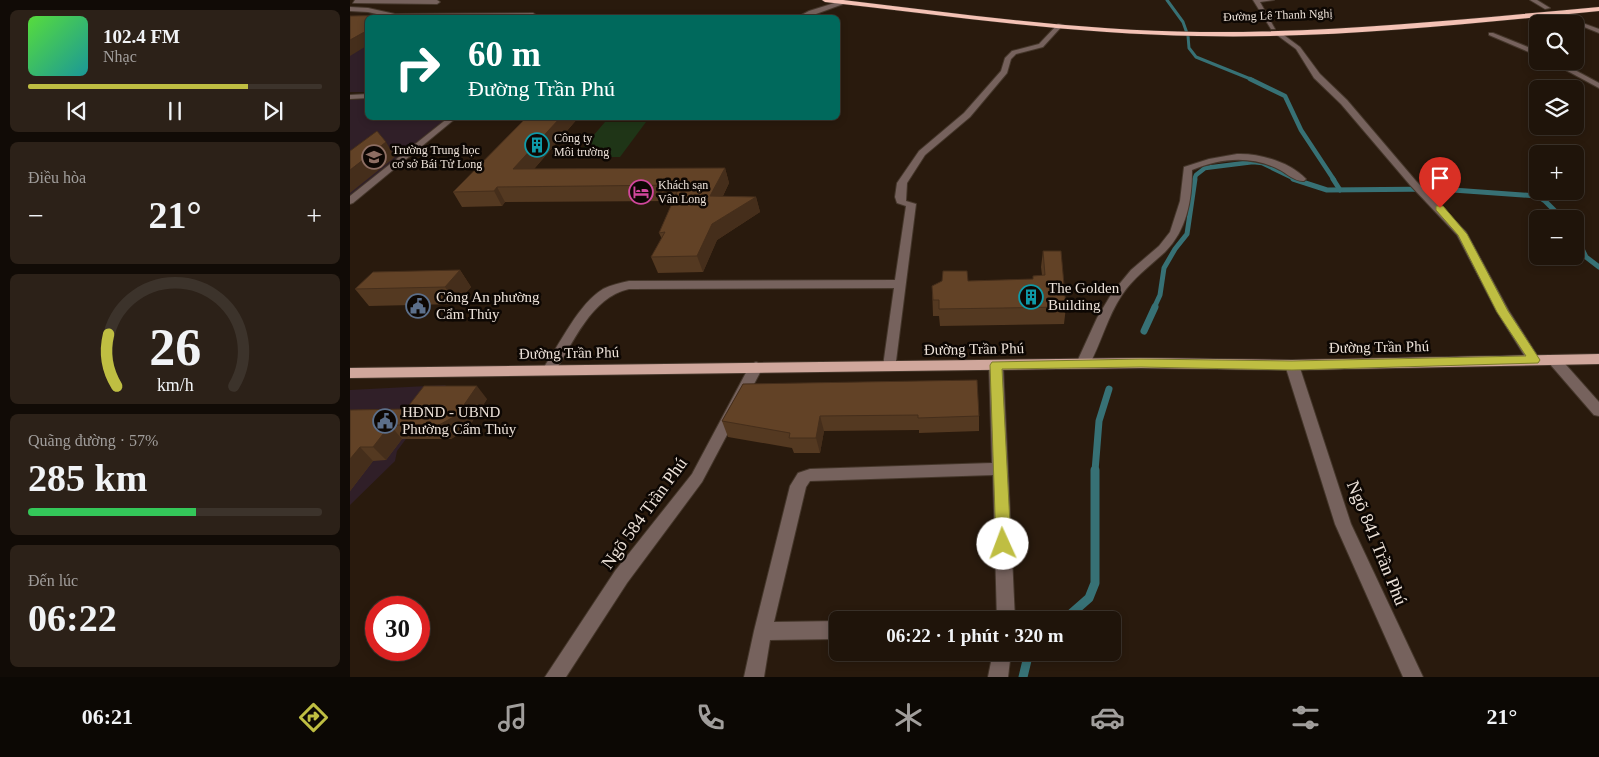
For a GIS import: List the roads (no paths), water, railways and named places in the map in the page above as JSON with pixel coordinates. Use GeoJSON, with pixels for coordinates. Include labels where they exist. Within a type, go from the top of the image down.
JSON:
{"type":"FeatureCollection","features":[{"type":"Feature","properties":{"kind":"highway"},"geometry":{"type":"LineString","coordinates":[[825,0],[1175,31]]}},
{"type":"Feature","properties":{"kind":"highway"},"geometry":{"type":"LineString","coordinates":[[877,0],[1060,25],[1175,31]]}},
{"type":"Feature","properties":{"kind":"highway","name":"Đường Lê Thanh Nghị"},"geometry":{"type":"LineString","coordinates":[[1276,31],[1437,16],[1599,4]]}},
{"type":"Feature","properties":{"kind":"highway","name":"Đường Lê Thanh Nghị"},"geometry":{"type":"LineString","coordinates":[[1175,31],[1276,31],[1448,22],[1599,9]]}},
{"type":"Feature","properties":{"kind":"highway"},"geometry":{"type":"LineString","coordinates":[[1437,16],[1448,22]]}},
{"type":"Feature","properties":{"kind":"main road","name":"Đường Trần Phú"},"geometry":{"type":"LineString","coordinates":[[350,373],[1083,364],[1292,365],[1599,359]]}},
{"type":"Feature","properties":{"kind":"street"},"geometry":{"type":"LineString","coordinates":[[1256,0],[1271,0]]}},
{"type":"Feature","properties":{"kind":"street"},"geometry":{"type":"LineString","coordinates":[[1256,0],[1276,31],[1298,48],[1317,76],[1344,102],[1413,183],[1425,193],[1462,234],[1503,312],[1534,360]]}},
{"type":"Feature","properties":{"kind":"street"},"geometry":{"type":"LineString","coordinates":[[1533,0],[1547,8]]}},
{"type":"Feature","properties":{"kind":"street"},"geometry":{"type":"LineString","coordinates":[[350,2],[437,2]]}},
{"type":"Feature","properties":{"kind":"street"},"geometry":{"type":"LineString","coordinates":[[805,15],[844,2]]}},
{"type":"Feature","properties":{"kind":"street"},"geometry":{"type":"LineString","coordinates":[[350,9],[368,10],[390,15]]}},
{"type":"Feature","properties":{"kind":"street"},"geometry":{"type":"LineString","coordinates":[[1554,13],[1599,31]]}},
{"type":"Feature","properties":{"kind":"street"},"geometry":{"type":"LineString","coordinates":[[428,15],[502,14],[500,15]]}},
{"type":"Feature","properties":{"kind":"street"},"geometry":{"type":"LineString","coordinates":[[890,366],[911,204],[902,203],[900,197],[902,184],[922,154],[967,115],[1004,71],[1008,58],[1014,52],[1040,46],[1060,25]]}},
{"type":"Feature","properties":{"kind":"street"},"geometry":{"type":"LineString","coordinates":[[1491,34],[1529,50]]}},
{"type":"Feature","properties":{"kind":"street"},"geometry":{"type":"LineString","coordinates":[[1569,70],[1599,86]]}},
{"type":"Feature","properties":{"kind":"street"},"geometry":{"type":"LineString","coordinates":[[350,96],[365,96]]}},
{"type":"Feature","properties":{"kind":"street"},"geometry":{"type":"LineString","coordinates":[[350,201],[450,120]]}},
{"type":"Feature","properties":{"kind":"street"},"geometry":{"type":"LineString","coordinates":[[1083,364],[1107,310],[1130,276],[1164,248],[1176,234],[1188,183],[1187,169],[1209,162],[1250,156],[1271,163],[1301,179]]}},
{"type":"Feature","properties":{"kind":"street"},"geometry":{"type":"LineString","coordinates":[[550,370],[593,305],[602,295],[615,288],[629,285],[901,284]]}},
{"type":"Feature","properties":{"kind":"street"},"geometry":{"type":"LineString","coordinates":[[1554,360],[1599,412]]}},
{"type":"Feature","properties":{"kind":"street"},"geometry":{"type":"LineString","coordinates":[[996,365],[1006,611]]}},
{"type":"Feature","properties":{"kind":"street","name":"Ngõ 841 Trần Phú"},"geometry":{"type":"LineString","coordinates":[[1292,365],[1343,524],[1413,677]]}},
{"type":"Feature","properties":{"kind":"street","name":"Ngõ 584 Trần Phú"},"geometry":{"type":"LineString","coordinates":[[555,677],[621,577],[697,478],[756,367]]}},
{"type":"Feature","properties":{"kind":"street"},"geometry":{"type":"LineString","coordinates":[[754,677],[798,486],[803,477],[810,475],[1000,469]]}},
{"type":"Feature","properties":{"kind":"street"},"geometry":{"type":"LineString","coordinates":[[763,632],[829,630]]}},
{"type":"Feature","properties":{"kind":"street"},"geometry":{"type":"LineString","coordinates":[[998,677],[1001,661]]}},
{"type":"Feature","properties":{"kind":"waterway"},"geometry":{"type":"LineString","coordinates":[[1167,0],[1183,22],[1188,36],[1189,48],[1196,57],[1253,80]]}},
{"type":"Feature","properties":{"kind":"waterway"},"geometry":{"type":"LineString","coordinates":[[1250,79],[1285,96],[1301,130],[1334,180]]}},
{"type":"Feature","properties":{"kind":"waterway"},"geometry":{"type":"LineString","coordinates":[[1194,180],[1196,175],[1205,168],[1253,162],[1262,163],[1297,180]]}},
{"type":"Feature","properties":{"kind":"waterway"},"geometry":{"type":"LineString","coordinates":[[1154,308],[1160,295],[1164,268],[1175,249],[1187,234],[1195,179]]}},
{"type":"Feature","properties":{"kind":"waterway"},"geometry":{"type":"LineString","coordinates":[[1293,179],[1327,190],[1340,190]]}},
{"type":"Feature","properties":{"kind":"waterway"},"geometry":{"type":"LineString","coordinates":[[1333,179],[1340,190]]}},
{"type":"Feature","properties":{"kind":"waterway"},"geometry":{"type":"LineString","coordinates":[[1340,190],[1439,189],[1537,196],[1554,210]]}},
{"type":"Feature","properties":{"kind":"waterway"},"geometry":{"type":"LineString","coordinates":[[1584,253],[1586,257],[1599,267]]}},
{"type":"Feature","properties":{"kind":"waterway"},"geometry":{"type":"LineString","coordinates":[[1144,331],[1155,307]]}},
{"type":"Feature","properties":{"kind":"waterway"},"geometry":{"type":"LineString","coordinates":[[1095,471],[1099,421],[1109,389]]}},
{"type":"Feature","properties":{"kind":"waterway"},"geometry":{"type":"LineString","coordinates":[[1074,611],[1089,598],[1095,583],[1095,471]]}},
{"type":"Feature","properties":{"kind":"waterway"},"geometry":{"type":"LineString","coordinates":[[1023,677],[1027,661]]}},
{"type":"Feature","properties":{"kind":"place","name":"Công ty Môi trường"},"geometry":{"type":"Point","coordinates":[537,145]}},
{"type":"Feature","properties":{"kind":"place","name":"Trường Trung học cơ sở Bái Tử Long"},"geometry":{"type":"Point","coordinates":[374,157]}},
{"type":"Feature","properties":{"kind":"place","name":"Khách sạn Vân Long"},"geometry":{"type":"Point","coordinates":[641,192]}},
{"type":"Feature","properties":{"kind":"place","name":"The Golden Building"},"geometry":{"type":"Point","coordinates":[1031,297]}},
{"type":"Feature","properties":{"kind":"place","name":"Công An phường Cẩm Thủy"},"geometry":{"type":"Point","coordinates":[418,306]}},
{"type":"Feature","properties":{"kind":"place","name":"HĐND - UBND Phường Cẩm Thủy"},"geometry":{"type":"Point","coordinates":[385,421]}}]}
